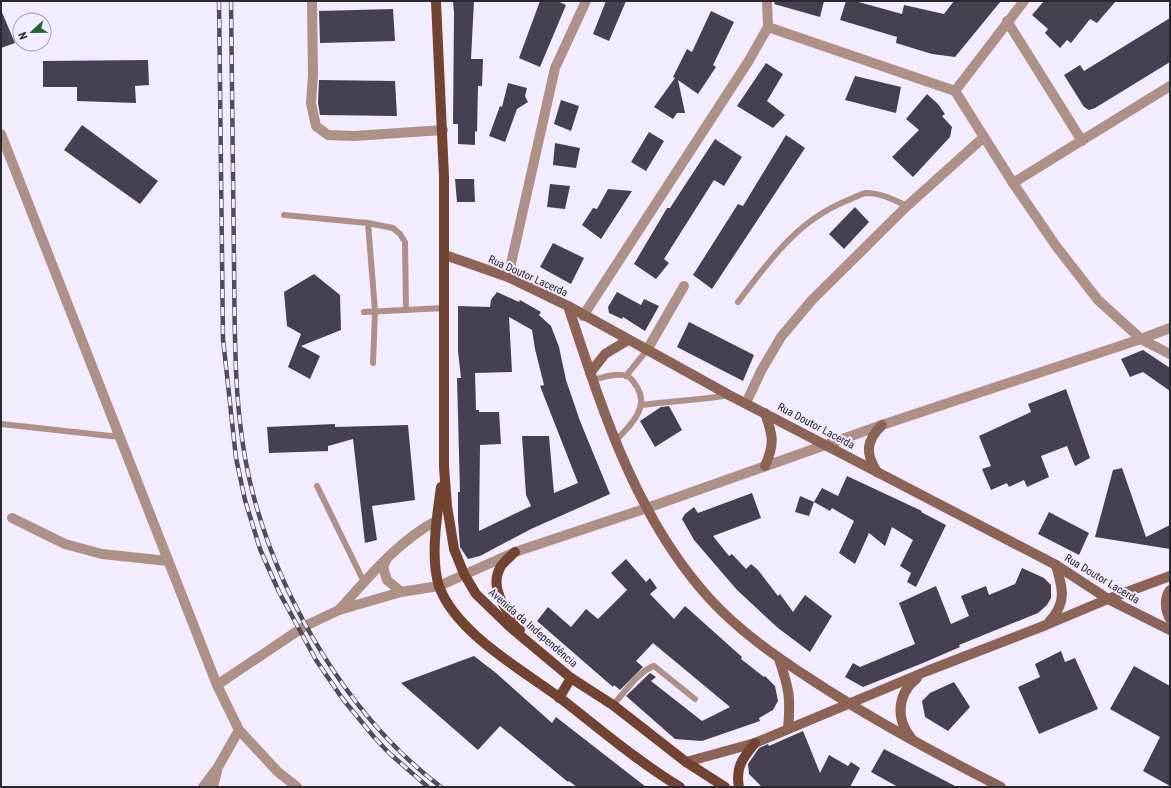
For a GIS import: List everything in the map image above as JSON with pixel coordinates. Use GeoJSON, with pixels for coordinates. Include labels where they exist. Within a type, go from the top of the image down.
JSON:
{"type":"FeatureCollection","features":[{"type":"Feature","properties":{"kind":"main road"},"geometry":{"type":"LineString","coordinates":[[436,1],[443,130],[445,255],[444,467],[436,521],[435,550],[439,586],[455,614],[486,644],[631,753],[680,787]]}},
{"type":"Feature","properties":{"kind":"main road","name":"Rua Doutor Lacerda"},"geometry":{"type":"LineString","coordinates":[[445,255],[508,277],[568,306],[583,316],[729,395],[826,444],[1056,565],[1108,599],[1170,630]]}},
{"type":"Feature","properties":{"kind":"main road"},"geometry":{"type":"LineString","coordinates":[[568,306],[591,376],[615,441],[647,508],[684,566],[708,598],[752,639],[849,704],[916,743],[1001,787]]}},
{"type":"Feature","properties":{"kind":"main road"},"geometry":{"type":"LineString","coordinates":[[591,376],[605,354],[628,340]]}},
{"type":"Feature","properties":{"kind":"main road"},"geometry":{"type":"LineString","coordinates":[[765,413],[772,439],[772,450],[765,466]]}},
{"type":"Feature","properties":{"kind":"main road"},"geometry":{"type":"LineString","coordinates":[[877,472],[870,461],[870,440],[882,425]]}},
{"type":"Feature","properties":{"kind":"main road","name":"Avenida da Independência"},"geometry":{"type":"LineString","coordinates":[[444,467],[449,525],[454,549],[464,574],[476,594],[571,678],[613,705],[686,762],[725,787]]}},
{"type":"Feature","properties":{"kind":"main road"},"geometry":{"type":"LineString","coordinates":[[515,552],[500,567],[496,576],[497,585],[500,598],[507,612],[527,640]]}},
{"type":"Feature","properties":{"kind":"main road"},"geometry":{"type":"LineString","coordinates":[[1046,625],[1056,614],[1063,597],[1056,565]]}},
{"type":"Feature","properties":{"kind":"main road"},"geometry":{"type":"LineString","coordinates":[[686,762],[754,743],[927,671],[1170,576]]}},
{"type":"Feature","properties":{"kind":"main road"},"geometry":{"type":"LineString","coordinates":[[1170,590],[1167,594],[1166,603],[1170,619]]}},
{"type":"Feature","properties":{"kind":"main road"},"geometry":{"type":"LineString","coordinates":[[780,659],[790,691],[791,704],[788,729]]}},
{"type":"Feature","properties":{"kind":"main road"},"geometry":{"type":"LineString","coordinates":[[916,743],[905,730],[899,708],[902,696],[908,686],[927,671]]}},
{"type":"Feature","properties":{"kind":"main road"},"geometry":{"type":"LineString","coordinates":[[559,698],[571,678]]}},
{"type":"Feature","properties":{"kind":"main road"},"geometry":{"type":"LineString","coordinates":[[739,787],[737,774],[740,764],[754,743]]}},
{"type":"Feature","properties":{"kind":"street"},"geometry":{"type":"LineString","coordinates":[[312,1],[314,74],[312,103],[316,126],[328,135],[354,136],[443,130]]}},
{"type":"Feature","properties":{"kind":"street"},"geometry":{"type":"LineString","coordinates":[[508,277],[555,68],[586,1]]}},
{"type":"Feature","properties":{"kind":"street"},"geometry":{"type":"LineString","coordinates":[[583,316],[748,62],[768,27],[767,1]]}},
{"type":"Feature","properties":{"kind":"street"},"geometry":{"type":"LineString","coordinates":[[955,91],[1007,21],[1024,1]]}},
{"type":"Feature","properties":{"kind":"street"},"geometry":{"type":"LineString","coordinates":[[1007,21],[1082,141]]}},
{"type":"Feature","properties":{"kind":"street"},"geometry":{"type":"LineString","coordinates":[[768,27],[955,91],[1013,183],[1056,246],[1098,300],[1141,339],[1170,354]]}},
{"type":"Feature","properties":{"kind":"street"},"geometry":{"type":"LineString","coordinates":[[1013,183],[1170,86]]}},
{"type":"Feature","properties":{"kind":"street"},"geometry":{"type":"LineString","coordinates":[[1,134],[217,685],[239,730],[278,772],[297,787]]}},
{"type":"Feature","properties":{"kind":"street"},"geometry":{"type":"LineString","coordinates":[[746,403],[761,371],[781,337],[812,300],[907,206],[984,137]]}},
{"type":"Feature","properties":{"kind":"street"},"geometry":{"type":"LineString","coordinates":[[647,350],[684,286]]}},
{"type":"Feature","properties":{"kind":"street"},"geometry":{"type":"LineString","coordinates":[[217,685],[305,626],[339,610],[402,592],[439,586],[515,552],[647,508],[826,444],[1170,328]]}},
{"type":"Feature","properties":{"kind":"street"},"geometry":{"type":"LineString","coordinates":[[12,518],[65,544],[95,552],[168,561]]}},
{"type":"Feature","properties":{"kind":"street"},"geometry":{"type":"LineString","coordinates":[[339,610],[386,560],[409,539],[436,521]]}},
{"type":"Feature","properties":{"kind":"street"},"geometry":{"type":"LineString","coordinates":[[386,560],[383,567],[387,580],[402,592]]}},
{"type":"Feature","properties":{"kind":"street"},"geometry":{"type":"LineString","coordinates":[[203,787],[218,767],[239,730]]}},
{"type":"Feature","properties":{"kind":"street"},"geometry":{"type":"LineString","coordinates":[[213,787],[218,767]]}},
{"type":"Feature","properties":{"kind":"lane"},"geometry":{"type":"LineString","coordinates":[[738,302],[777,250],[804,225],[840,203],[865,193],[888,197],[907,206]]}},
{"type":"Feature","properties":{"kind":"lane"},"geometry":{"type":"LineString","coordinates":[[284,215],[368,223],[393,228],[406,242],[406,310]]}},
{"type":"Feature","properties":{"kind":"lane"},"geometry":{"type":"LineString","coordinates":[[368,223],[375,311],[373,363]]}},
{"type":"Feature","properties":{"kind":"lane"},"geometry":{"type":"LineString","coordinates":[[364,312],[445,308]]}},
{"type":"Feature","properties":{"kind":"lane"},"geometry":{"type":"LineString","coordinates":[[626,376],[647,350]]}},
{"type":"Feature","properties":{"kind":"lane"},"geometry":{"type":"LineString","coordinates":[[591,376],[626,376],[632,379],[639,391],[641,405],[639,413],[627,429],[615,441]]}},
{"type":"Feature","properties":{"kind":"lane"},"geometry":{"type":"LineString","coordinates":[[641,405],[667,401],[699,400],[729,395]]}},
{"type":"Feature","properties":{"kind":"lane"},"geometry":{"type":"LineString","coordinates":[[1,424],[120,437]]}},
{"type":"Feature","properties":{"kind":"lane"},"geometry":{"type":"LineString","coordinates":[[317,486],[364,582]]}},
{"type":"Feature","properties":{"kind":"lane"},"geometry":{"type":"LineString","coordinates":[[613,705],[648,667],[654,666],[695,699]]}},
{"type":"Feature","properties":{"kind":"building"},"geometry":{"type":"Polygon","coordinates":[[[453,1],[474,1],[471,59],[483,59],[482,86],[478,86],[477,132],[475,131],[475,145],[458,144],[458,124],[453,124],[453,1]]]}},
{"type":"Feature","properties":{"kind":"building"},"geometry":{"type":"Polygon","coordinates":[[[540,1],[557,1],[566,5],[540,67],[519,58],[540,1]]]}},
{"type":"Feature","properties":{"kind":"building"},"geometry":{"type":"Polygon","coordinates":[[[606,1],[626,1],[609,41],[593,34],[606,1]]]}},
{"type":"Feature","properties":{"kind":"building"},"geometry":{"type":"Polygon","coordinates":[[[775,1],[824,1],[820,17],[774,4],[775,1]]]}},
{"type":"Feature","properties":{"kind":"building"},"geometry":{"type":"Polygon","coordinates":[[[846,1],[855,1],[902,14],[904,5],[944,14],[954,1],[1001,1],[955,57],[932,54],[896,43],[897,37],[840,20],[846,1]]]}},
{"type":"Feature","properties":{"kind":"building"},"geometry":{"type":"Polygon","coordinates":[[[1044,1],[1116,1],[1097,23],[1090,19],[1071,43],[1067,40],[1060,48],[1045,33],[1048,29],[1032,15],[1044,1]]]}},
{"type":"Feature","properties":{"kind":"building"},"geometry":{"type":"Polygon","coordinates":[[[393,9],[395,41],[320,43],[319,11],[393,9]]]}},
{"type":"Feature","properties":{"kind":"building"},"geometry":{"type":"Polygon","coordinates":[[[1,10],[12,36],[12,44],[1,48],[1,10]]]}},
{"type":"Feature","properties":{"kind":"building"},"geometry":{"type":"Polygon","coordinates":[[[711,11],[734,22],[713,65],[716,67],[698,94],[678,80],[685,113],[677,113],[673,119],[654,107],[675,78],[673,77],[687,49],[692,52],[711,11]]]}},
{"type":"Feature","properties":{"kind":"building"},"geometry":{"type":"Polygon","coordinates":[[[1170,18],[1170,62],[1095,108],[1089,110],[1084,107],[1064,75],[1080,65],[1084,71],[1170,18]]]}},
{"type":"Feature","properties":{"kind":"building"},"geometry":{"type":"Polygon","coordinates":[[[148,60],[149,85],[135,86],[136,103],[77,101],[77,87],[43,87],[43,61],[148,60]]]}},
{"type":"Feature","properties":{"kind":"building"},"geometry":{"type":"Polygon","coordinates":[[[766,63],[783,74],[767,101],[785,115],[773,128],[737,106],[766,63]]]}},
{"type":"Feature","properties":{"kind":"building"},"geometry":{"type":"Polygon","coordinates":[[[855,76],[901,87],[896,113],[845,100],[855,76]]]}},
{"type":"Feature","properties":{"kind":"building"},"geometry":{"type":"Polygon","coordinates":[[[319,80],[395,81],[397,116],[320,115],[318,103],[319,80]]]}},
{"type":"Feature","properties":{"kind":"building"},"geometry":{"type":"Polygon","coordinates":[[[508,83],[527,88],[525,96],[528,102],[517,109],[505,142],[489,136],[500,106],[502,107],[508,83]]]}},
{"type":"Feature","properties":{"kind":"building"},"geometry":{"type":"Polygon","coordinates":[[[927,94],[938,104],[945,114],[942,116],[952,127],[950,137],[913,177],[892,157],[919,130],[906,119],[927,94]]]}},
{"type":"Feature","properties":{"kind":"building"},"geometry":{"type":"Polygon","coordinates":[[[561,100],[579,106],[571,131],[554,124],[561,100]]]}},
{"type":"Feature","properties":{"kind":"building"},"geometry":{"type":"Polygon","coordinates":[[[82,125],[158,181],[140,204],[64,150],[82,125]]]}},
{"type":"Feature","properties":{"kind":"building"},"geometry":{"type":"Polygon","coordinates":[[[649,132],[664,141],[646,171],[631,162],[649,132]]]}},
{"type":"Feature","properties":{"kind":"building"},"geometry":{"type":"Polygon","coordinates":[[[786,135],[805,148],[712,289],[693,275],[738,204],[743,206],[786,135]]]}},
{"type":"Feature","properties":{"kind":"building"},"geometry":{"type":"Polygon","coordinates":[[[715,139],[742,157],[724,186],[714,180],[664,259],[669,263],[656,279],[634,264],[667,208],[670,208],[715,139]]]}},
{"type":"Feature","properties":{"kind":"building"},"geometry":{"type":"Polygon","coordinates":[[[555,143],[580,148],[576,168],[553,165],[555,143]]]}},
{"type":"Feature","properties":{"kind":"building"},"geometry":{"type":"Polygon","coordinates":[[[455,179],[474,179],[475,202],[457,202],[455,179]]]}},
{"type":"Feature","properties":{"kind":"building"},"geometry":{"type":"Polygon","coordinates":[[[550,184],[570,186],[565,209],[547,207],[550,184]]]}},
{"type":"Feature","properties":{"kind":"building"},"geometry":{"type":"Polygon","coordinates":[[[608,189],[632,191],[601,239],[582,225],[593,208],[597,209],[608,189]]]}},
{"type":"Feature","properties":{"kind":"building"},"geometry":{"type":"Polygon","coordinates":[[[855,207],[869,222],[844,249],[829,234],[855,207]]]}},
{"type":"Feature","properties":{"kind":"building"},"geometry":{"type":"Polygon","coordinates":[[[553,243],[584,258],[571,284],[540,267],[553,243]]]}},
{"type":"Feature","properties":{"kind":"building"},"geometry":{"type":"Polygon","coordinates":[[[314,274],[340,295],[341,330],[301,346],[320,356],[310,379],[288,367],[301,334],[287,326],[284,292],[314,274]]]}},
{"type":"Feature","properties":{"kind":"building"},"geometry":{"type":"Polygon","coordinates":[[[497,292],[519,302],[520,300],[541,312],[539,315],[551,326],[559,347],[566,380],[580,421],[610,494],[531,529],[480,556],[468,559],[460,547],[458,520],[458,492],[460,492],[457,378],[461,378],[458,351],[458,306],[490,307],[491,300],[497,292]],[[509,317],[512,372],[475,373],[476,410],[479,410],[479,412],[499,412],[501,444],[480,445],[479,531],[531,506],[526,495],[522,436],[549,436],[554,493],[578,483],[540,386],[544,385],[532,330],[509,317]]]}},
{"type":"Feature","properties":{"kind":"building"},"geometry":{"type":"Polygon","coordinates":[[[617,292],[641,305],[644,299],[659,306],[645,331],[623,317],[622,319],[609,313],[608,307],[617,292]]]}},
{"type":"Feature","properties":{"kind":"building"},"geometry":{"type":"Polygon","coordinates":[[[689,322],[754,355],[743,381],[677,347],[689,322]]]}},
{"type":"Feature","properties":{"kind":"building"},"geometry":{"type":"Polygon","coordinates":[[[1143,350],[1170,368],[1170,391],[1143,372],[1130,377],[1121,359],[1143,350]]]}},
{"type":"Feature","properties":{"kind":"building"},"geometry":{"type":"Polygon","coordinates":[[[1066,389],[1090,458],[1075,466],[1067,446],[1041,456],[1049,477],[1027,487],[1024,480],[1009,487],[1007,483],[991,490],[982,469],[991,466],[979,436],[1031,412],[1028,404],[1066,389]]]}},
{"type":"Feature","properties":{"kind":"building"},"geometry":{"type":"Polygon","coordinates":[[[669,406],[682,430],[655,447],[640,421],[661,407],[669,406]]]}},
{"type":"Feature","properties":{"kind":"building"},"geometry":{"type":"Polygon","coordinates":[[[335,424],[335,427],[408,425],[415,500],[372,506],[377,540],[365,543],[353,439],[328,446],[328,451],[269,453],[267,427],[335,424]]]}},
{"type":"Feature","properties":{"kind":"building"},"geometry":{"type":"Polygon","coordinates":[[[1122,468],[1146,537],[1170,525],[1170,549],[1095,537],[1113,470],[1122,468]]]}},
{"type":"Feature","properties":{"kind":"building"},"geometry":{"type":"Polygon","coordinates":[[[847,476],[922,511],[921,512],[946,525],[916,587],[907,582],[911,573],[900,566],[913,540],[892,527],[885,546],[869,533],[855,564],[839,553],[854,521],[832,508],[830,511],[814,502],[822,488],[838,496],[847,476]]]}},
{"type":"Feature","properties":{"kind":"building"},"geometry":{"type":"Polygon","coordinates":[[[752,493],[761,518],[713,536],[729,556],[732,554],[746,569],[751,564],[758,570],[778,596],[780,594],[793,612],[805,595],[832,616],[810,652],[778,628],[737,590],[694,540],[682,519],[685,514],[694,507],[698,513],[752,493]]]}},
{"type":"Feature","properties":{"kind":"building"},"geometry":{"type":"Polygon","coordinates":[[[800,496],[814,502],[809,516],[795,512],[800,496]]]}},
{"type":"Feature","properties":{"kind":"building"},"geometry":{"type":"Polygon","coordinates":[[[1049,512],[1089,533],[1079,555],[1038,534],[1049,512]]]}},
{"type":"Feature","properties":{"kind":"building"},"geometry":{"type":"Polygon","coordinates":[[[626,559],[646,582],[650,578],[657,588],[650,594],[674,619],[685,606],[742,657],[741,659],[764,677],[765,676],[775,686],[778,701],[773,710],[759,718],[760,721],[702,741],[675,739],[626,696],[650,673],[656,677],[651,681],[702,721],[730,707],[653,643],[636,661],[643,667],[620,690],[614,685],[613,687],[537,621],[548,607],[571,627],[586,609],[598,619],[627,590],[611,573],[626,559]]]}},
{"type":"Feature","properties":{"kind":"building"},"geometry":{"type":"Polygon","coordinates":[[[1022,568],[1044,578],[1051,585],[1051,598],[1047,605],[1038,613],[959,645],[960,647],[863,687],[845,677],[853,663],[860,667],[915,644],[899,603],[936,586],[951,624],[969,616],[961,596],[986,586],[989,595],[1015,584],[1022,568]]]}},
{"type":"Feature","properties":{"kind":"building"},"geometry":{"type":"Polygon","coordinates":[[[1061,651],[1065,662],[1075,658],[1098,709],[1039,734],[1018,687],[1040,677],[1035,664],[1061,651]]]}},
{"type":"Feature","properties":{"kind":"building"},"geometry":{"type":"Polygon","coordinates":[[[474,656],[496,673],[552,723],[556,717],[646,787],[577,787],[569,781],[568,782],[500,726],[478,750],[401,683],[474,656]]]}},
{"type":"Feature","properties":{"kind":"building"},"geometry":{"type":"Polygon","coordinates":[[[1134,666],[1170,686],[1170,786],[1143,771],[1160,737],[1110,709],[1134,666]]]}},
{"type":"Feature","properties":{"kind":"building"},"geometry":{"type":"Polygon","coordinates":[[[954,682],[970,707],[948,731],[925,717],[922,701],[930,693],[954,682]]]}},
{"type":"Feature","properties":{"kind":"building"},"geometry":{"type":"Polygon","coordinates":[[[803,731],[820,773],[829,755],[848,766],[851,762],[860,768],[850,787],[762,787],[749,774],[748,764],[759,748],[768,744],[769,746],[803,731]]]}},
{"type":"Feature","properties":{"kind":"building"},"geometry":{"type":"Polygon","coordinates":[[[884,749],[957,787],[898,787],[871,772],[884,749]]]}},
{"type":"Feature","properties":{"kind":"railway"},"geometry":{"type":"LineString","coordinates":[[219,1],[223,339],[236,458],[245,500],[260,549],[279,592],[316,660],[342,698],[374,737],[389,753],[428,787]]}},
{"type":"Feature","properties":{"kind":"railway"},"geometry":{"type":"LineString","coordinates":[[231,1],[236,378],[238,407],[246,465],[253,494],[266,535],[282,576],[301,617],[324,656],[349,693],[377,728],[408,759],[441,787]]}}]}
